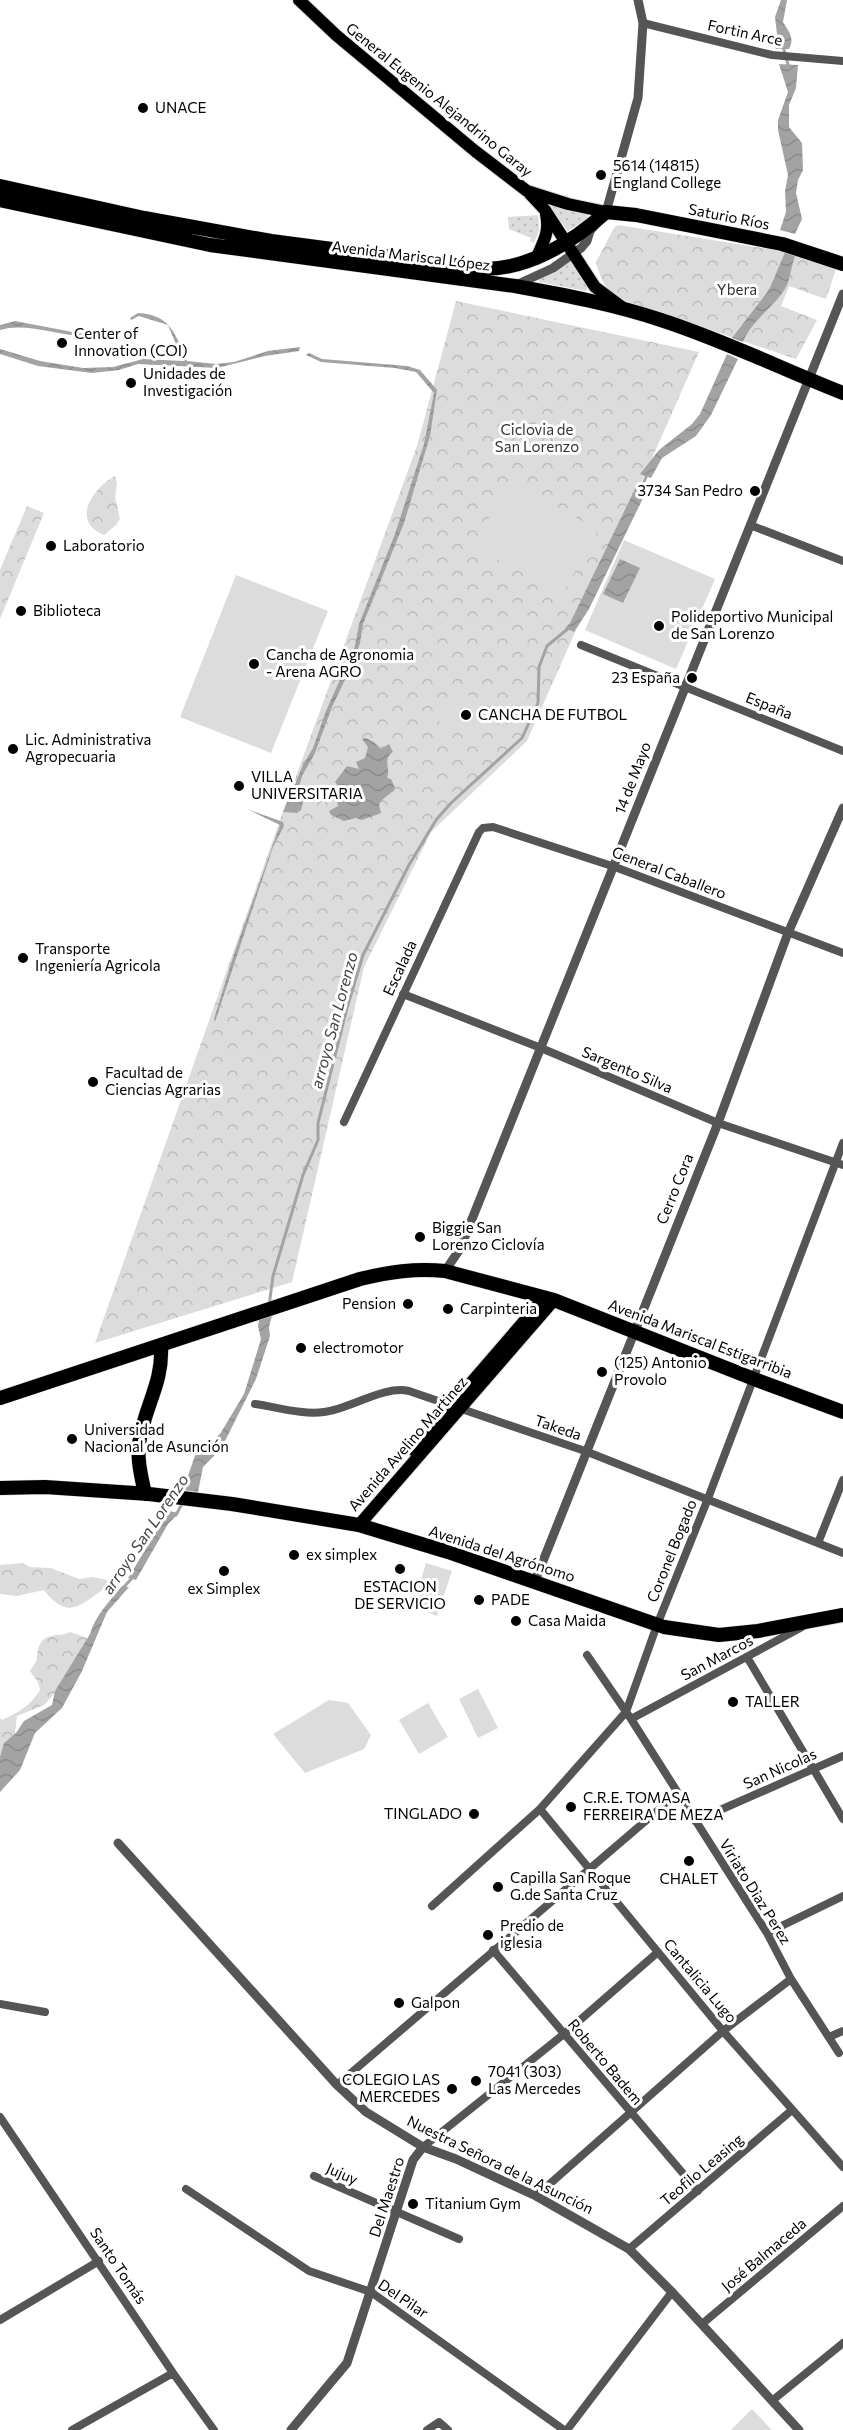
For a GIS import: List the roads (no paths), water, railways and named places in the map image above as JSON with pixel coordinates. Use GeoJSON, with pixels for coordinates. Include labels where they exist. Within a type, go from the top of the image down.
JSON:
{"type":"FeatureCollection","features":[{"type":"Feature","properties":{"kind":"highway","name":"Avenida Mariscal López"},"geometry":{"type":"LineString","coordinates":[[0,186],[144,218],[271,241],[484,269],[501,269],[536,259],[606,212]]}},
{"type":"Feature","properties":{"kind":"highway","name":"Avenida Mariscal López"},"geometry":{"type":"LineString","coordinates":[[0,200],[210,244],[515,285],[626,309],[723,343],[843,393]]}},
{"type":"Feature","properties":{"kind":"highway","name":"Saturio Ríos"},"geometry":{"type":"LineString","coordinates":[[606,212],[636,215],[782,244],[843,264]]}},
{"type":"Feature","properties":{"kind":"highway"},"geometry":{"type":"LineString","coordinates":[[0,1398],[162,1346],[239,1318],[387,1272],[409,1269],[445,1271]]}},
{"type":"Feature","properties":{"kind":"highway","name":"Avenida Mariscal Estigarribia"},"geometry":{"type":"LineString","coordinates":[[445,1271],[549,1299],[843,1412]]}},
{"type":"Feature","properties":{"kind":"highway"},"geometry":{"type":"LineString","coordinates":[[147,1494],[138,1459],[140,1437],[162,1366],[162,1346]]}},
{"type":"Feature","properties":{"kind":"highway","name":"Avenida del Agrónomo"},"geometry":{"type":"LineString","coordinates":[[0,1488],[45,1487],[147,1494],[232,1504],[359,1525],[535,1581],[664,1628],[719,1635],[759,1631],[843,1615]]}},
{"type":"Feature","properties":{"kind":"main road","name":"General Eugenio Alejandrino Garay"},"geometry":{"type":"LineString","coordinates":[[300,0],[345,43],[475,152],[527,191],[568,204],[606,212]]}},
{"type":"Feature","properties":{"kind":"main road"},"geometry":{"type":"LineString","coordinates":[[527,191],[545,210],[595,287],[626,309]]}},
{"type":"Feature","properties":{"kind":"main road"},"geometry":{"type":"LineString","coordinates":[[536,259],[547,236],[548,224],[545,210]]}},
{"type":"Feature","properties":{"kind":"main road","name":"Avenida Avelino Martinez"},"geometry":{"type":"LineString","coordinates":[[359,1525],[455,1407],[549,1299]]}},
{"type":"Feature","properties":{"kind":"street"},"geometry":{"type":"LineString","coordinates":[[515,285],[553,268],[573,254],[586,243],[590,231],[606,212],[638,98],[643,23],[638,0]]}},
{"type":"Feature","properties":{"kind":"street","name":"Fortin Arce"},"geometry":{"type":"LineString","coordinates":[[643,23],[772,55],[843,61]]}},
{"type":"Feature","properties":{"kind":"street","name":"14 de Mayo"},"geometry":{"type":"LineString","coordinates":[[445,1271],[460,1249],[843,294]]}},
{"type":"Feature","properties":{"kind":"street"},"geometry":{"type":"LineString","coordinates":[[750,525],[843,561]]}},
{"type":"Feature","properties":{"kind":"street","name":"España"},"geometry":{"type":"LineString","coordinates":[[581,645],[843,751]]}},
{"type":"Feature","properties":{"kind":"street","name":"Cerro Cora"},"geometry":{"type":"LineString","coordinates":[[535,1581],[585,1451],[718,1123],[788,933],[843,808]]}},
{"type":"Feature","properties":{"kind":"street","name":"General Caballero"},"geometry":{"type":"LineString","coordinates":[[483,828],[493,827],[615,867],[843,952]]}},
{"type":"Feature","properties":{"kind":"street","name":"Escalada"},"geometry":{"type":"LineString","coordinates":[[344,1122],[479,832],[483,828]]}},
{"type":"Feature","properties":{"kind":"street","name":"Sargento Silva"},"geometry":{"type":"LineString","coordinates":[[403,994],[541,1048],[718,1123],[839,1164]]}},
{"type":"Feature","properties":{"kind":"street","name":"Coronel Bogado"},"geometry":{"type":"LineString","coordinates":[[432,1906],[540,1809],[629,1715],[657,1624],[839,1164],[843,1143]]}},
{"type":"Feature","properties":{"kind":"street","name":"Takeda"},"geometry":{"type":"LineString","coordinates":[[255,1404],[313,1413],[326,1412],[402,1389],[585,1451],[843,1553]]}},
{"type":"Feature","properties":{"kind":"street"},"geometry":{"type":"LineString","coordinates":[[818,1543],[843,1480]]}},
{"type":"Feature","properties":{"kind":"street","name":"San Marcos"},"geometry":{"type":"LineString","coordinates":[[629,1715],[747,1657],[815,1620]]}},
{"type":"Feature","properties":{"kind":"street","name":"Viriato Diaz Perez"},"geometry":{"type":"LineString","coordinates":[[587,1655],[629,1715],[767,1933],[791,1979],[839,2053]]}},
{"type":"Feature","properties":{"kind":"street"},"geometry":{"type":"LineString","coordinates":[[747,1657],[843,1819]]}},
{"type":"Feature","properties":{"kind":"street","name":"San Nicolas"},"geometry":{"type":"LineString","coordinates":[[695,1821],[843,1756]]}},
{"type":"Feature","properties":{"kind":"street"},"geometry":{"type":"LineString","coordinates":[[336,2085],[677,1794]]}},
{"type":"Feature","properties":{"kind":"street","name":"Cantalicia Lugo"},"geometry":{"type":"LineString","coordinates":[[540,1809],[723,2031],[843,2167]]}},
{"type":"Feature","properties":{"kind":"street","name":"Nuestra Señora de la Asunción"},"geometry":{"type":"LineString","coordinates":[[118,1843],[336,2085],[366,2112],[423,2147],[456,2159],[536,2196],[629,2249],[800,2430]]}},
{"type":"Feature","properties":{"kind":"street"},"geometry":{"type":"LineString","coordinates":[[767,1933],[843,1896]]}},
{"type":"Feature","properties":{"kind":"street","name":"Roberto Badem"},"geometry":{"type":"LineString","coordinates":[[493,1950],[698,2191]]}},
{"type":"Feature","properties":{"kind":"street","name":"Del Maestro"},"geometry":{"type":"LineString","coordinates":[[291,2430],[347,2363],[413,2160],[423,2147],[564,2034],[658,1952]]}},
{"type":"Feature","properties":{"kind":"street"},"geometry":{"type":"LineString","coordinates":[[536,2196],[723,2031],[791,1979]]}},
{"type":"Feature","properties":{"kind":"street"},"geometry":{"type":"LineString","coordinates":[[0,2004],[45,2013]]}},
{"type":"Feature","properties":{"kind":"street"},"geometry":{"type":"LineString","coordinates":[[829,2037],[843,2031]]}},
{"type":"Feature","properties":{"kind":"street","name":"Teofilo Leasing"},"geometry":{"type":"LineString","coordinates":[[629,2249],[792,2110]]}},
{"type":"Feature","properties":{"kind":"street","name":"Santo Tomás"},"geometry":{"type":"LineString","coordinates":[[0,2116],[214,2430]]}},
{"type":"Feature","properties":{"kind":"street","name":"Jujuy"},"geometry":{"type":"LineString","coordinates":[[314,2176],[459,2238]]}},
{"type":"Feature","properties":{"kind":"street","name":"Del Pilar"},"geometry":{"type":"LineString","coordinates":[[186,2189],[309,2271],[371,2292],[566,2430]]}},
{"type":"Feature","properties":{"kind":"street","name":"José Balmaceda"},"geometry":{"type":"LineString","coordinates":[[702,2324],[843,2206]]}},
{"type":"Feature","properties":{"kind":"street"},"geometry":{"type":"LineString","coordinates":[[0,2320],[99,2261]]}},
{"type":"Feature","properties":{"kind":"street"},"geometry":{"type":"LineString","coordinates":[[566,2430],[672,2292]]}},
{"type":"Feature","properties":{"kind":"street"},"geometry":{"type":"LineString","coordinates":[[773,2400],[843,2343]]}},
{"type":"Feature","properties":{"kind":"street"},"geometry":{"type":"LineString","coordinates":[[72,2430],[173,2373]]}},
{"type":"Feature","properties":{"kind":"street"},"geometry":{"type":"LineString","coordinates":[[427,2430],[434,2423],[439,2422],[446,2427]]}},
{"type":"Feature","properties":{"kind":"water"},"geometry":{"type":"Polygon","coordinates":[[[781,0],[787,0],[783,22],[791,38],[789,49],[776,49],[772,43],[777,34],[775,17],[781,0]]]}},
{"type":"Feature","properties":{"kind":"water"},"geometry":{"type":"Polygon","coordinates":[[[779,64],[798,65],[796,88],[789,105],[789,127],[802,143],[803,170],[798,180],[796,193],[802,219],[795,234],[780,230],[786,212],[785,191],[788,175],[778,120],[788,92],[779,64]]]}},
{"type":"Feature","properties":{"kind":"water"},"geometry":{"type":"Polygon","coordinates":[[[786,250],[796,253],[785,289],[752,327],[743,342],[732,338],[769,290],[786,250]]]}},
{"type":"Feature","properties":{"kind":"water"},"geometry":{"type":"Polygon","coordinates":[[[138,313],[158,318],[168,325],[139,316],[131,320],[130,318],[138,313]]]}},
{"type":"Feature","properties":{"kind":"water"},"geometry":{"type":"Polygon","coordinates":[[[15,321],[83,334],[83,336],[20,327],[0,330],[0,325],[15,321]]]}},
{"type":"Feature","properties":{"kind":"water"},"geometry":{"type":"Polygon","coordinates":[[[168,325],[187,361],[216,364],[234,362],[268,351],[300,347],[299,351],[265,356],[217,368],[138,364],[119,370],[92,373],[38,366],[0,354],[0,349],[40,361],[83,368],[113,367],[143,359],[183,361],[168,325]]]}},
{"type":"Feature","properties":{"kind":"water"},"geometry":{"type":"Polygon","coordinates":[[[309,353],[322,359],[407,366],[420,370],[437,390],[430,436],[404,523],[363,624],[360,643],[352,665],[332,707],[315,753],[302,776],[299,787],[303,802],[301,810],[297,813],[283,812],[303,765],[313,748],[326,711],[355,646],[359,624],[395,534],[424,444],[434,393],[416,372],[321,362],[306,355],[309,353]]]}},
{"type":"Feature","properties":{"kind":"water"},"geometry":{"type":"Polygon","coordinates":[[[727,354],[738,359],[711,415],[696,436],[662,458],[651,478],[640,474],[659,450],[692,424],[700,414],[727,354]]]}},
{"type":"Feature","properties":{"kind":"water"},"geometry":{"type":"Polygon","coordinates":[[[636,487],[646,492],[589,609],[574,632],[565,628],[570,623],[636,487]]]}},
{"type":"Feature","properties":{"kind":"water"},"geometry":{"type":"Polygon","coordinates":[[[620,559],[640,568],[623,603],[603,594],[620,559]]]}},
{"type":"Feature","properties":{"kind":"water"},"geometry":{"type":"Polygon","coordinates":[[[366,738],[381,749],[389,744],[393,752],[387,761],[387,778],[391,779],[395,788],[380,802],[381,813],[362,820],[356,818],[344,821],[331,815],[329,811],[338,806],[335,793],[338,786],[335,782],[347,766],[359,769],[356,762],[365,758],[368,747],[362,739],[366,738]]]}},
{"type":"Feature","properties":{"kind":"water"},"geometry":{"type":"Polygon","coordinates":[[[247,809],[283,822],[284,826],[273,847],[215,1022],[234,954],[280,825],[247,809]]]}},
{"type":"Feature","properties":{"kind":"water"},"geometry":{"type":"Polygon","coordinates":[[[272,1316],[269,1327],[270,1336],[256,1379],[221,1449],[203,1467],[198,1492],[183,1490],[196,1453],[220,1434],[244,1394],[261,1339],[259,1320],[272,1316]]]}},
{"type":"Feature","properties":{"kind":"water"},"geometry":{"type":"Polygon","coordinates":[[[169,1511],[179,1513],[168,1524],[136,1580],[128,1578],[169,1511]]]}},
{"type":"Feature","properties":{"kind":"water"},"geometry":{"type":"Polygon","coordinates":[[[122,1586],[129,1587],[107,1612],[82,1671],[62,1708],[35,1733],[20,1770],[0,1792],[0,1757],[4,1743],[16,1733],[24,1721],[52,1705],[55,1691],[90,1634],[96,1620],[122,1586]]]}},
{"type":"Feature","properties":{"kind":"waterway","name":"arroyo San Lorenzo"},"geometry":{"type":"LineString","coordinates":[[783,46],[789,68]]}},
{"type":"Feature","properties":{"kind":"waterway","name":"arroyo San Lorenzo"},"geometry":{"type":"LineString","coordinates":[[640,491],[647,475]]}},
{"type":"Feature","properties":{"kind":"waterway","name":"arroyo San Lorenzo"},"geometry":{"type":"LineString","coordinates":[[269,1306],[273,1276],[303,1175],[318,1140],[318,1123],[363,955],[409,865],[436,820],[451,803],[522,738],[538,703],[539,667],[547,646],[570,627]]}},
{"type":"Feature","properties":{"kind":"waterway","name":"arroyo San Lorenzo"},"geometry":{"type":"LineString","coordinates":[[176,1515],[183,1502]]}},
{"type":"Feature","properties":{"kind":"waterway","name":"arroyo San Lorenzo"},"geometry":{"type":"LineString","coordinates":[[122,1589],[134,1576]]}},
{"type":"Feature","properties":{"kind":"place","name":"UNACE"},"geometry":{"type":"Point","coordinates":[143,108]}},
{"type":"Feature","properties":{"kind":"place","name":"5614 (14815) England College"},"geometry":{"type":"Point","coordinates":[601,175]}},
{"type":"Feature","properties":{"kind":"place","name":"Center of Innovation (COI)"},"geometry":{"type":"Point","coordinates":[62,343]}},
{"type":"Feature","properties":{"kind":"place","name":"Unidades de Investigación"},"geometry":{"type":"Point","coordinates":[131,383]}},
{"type":"Feature","properties":{"kind":"place","name":"3734 San Pedro"},"geometry":{"type":"Point","coordinates":[755,491]}},
{"type":"Feature","properties":{"kind":"place","name":"Laboratorio"},"geometry":{"type":"Point","coordinates":[51,546]}},
{"type":"Feature","properties":{"kind":"place","name":"Biblioteca"},"geometry":{"type":"Point","coordinates":[21,611]}},
{"type":"Feature","properties":{"kind":"place","name":"Polideportivo Municipal de San Lorenzo"},"geometry":{"type":"Point","coordinates":[659,626]}},
{"type":"Feature","properties":{"kind":"place","name":"Cancha de Agronomia - Arena AGRO"},"geometry":{"type":"Point","coordinates":[254,664]}},
{"type":"Feature","properties":{"kind":"place","name":"23 España"},"geometry":{"type":"Point","coordinates":[692,678]}},
{"type":"Feature","properties":{"kind":"place","name":"CANCHA DE FUTBOL"},"geometry":{"type":"Point","coordinates":[466,715]}},
{"type":"Feature","properties":{"kind":"place","name":"Lic. Administrativa Agropecuaria"},"geometry":{"type":"Point","coordinates":[13,749]}},
{"type":"Feature","properties":{"kind":"place","name":"VILLA UNIVERSITARIA"},"geometry":{"type":"Point","coordinates":[239,786]}},
{"type":"Feature","properties":{"kind":"place","name":"Transporte Ingeniería Agricola"},"geometry":{"type":"Point","coordinates":[23,958]}},
{"type":"Feature","properties":{"kind":"place","name":"Facultad de Ciencias Agrarias"},"geometry":{"type":"Point","coordinates":[93,1082]}},
{"type":"Feature","properties":{"kind":"place","name":"Biggie San Lorenzo Ciclovía"},"geometry":{"type":"Point","coordinates":[420,1237]}},
{"type":"Feature","properties":{"kind":"place","name":"Pension"},"geometry":{"type":"Point","coordinates":[408,1304]}},
{"type":"Feature","properties":{"kind":"place","name":"Carpinteria"},"geometry":{"type":"Point","coordinates":[448,1309]}},
{"type":"Feature","properties":{"kind":"place","name":"electromotor"},"geometry":{"type":"Point","coordinates":[301,1348]}},
{"type":"Feature","properties":{"kind":"place","name":"(125) Antonio Provolo"},"geometry":{"type":"Point","coordinates":[602,1372]}},
{"type":"Feature","properties":{"kind":"place","name":"Universidad Nacional de Asunción"},"geometry":{"type":"Point","coordinates":[72,1439]}},
{"type":"Feature","properties":{"kind":"place","name":"ex simplex"},"geometry":{"type":"Point","coordinates":[294,1555]}},
{"type":"Feature","properties":{"kind":"place","name":"ESTACION DE SERVICIO"},"geometry":{"type":"Point","coordinates":[400,1569]}},
{"type":"Feature","properties":{"kind":"place","name":"ex Simplex"},"geometry":{"type":"Point","coordinates":[224,1571]}},
{"type":"Feature","properties":{"kind":"place","name":"PADE"},"geometry":{"type":"Point","coordinates":[479,1600]}},
{"type":"Feature","properties":{"kind":"place","name":"Casa Maida"},"geometry":{"type":"Point","coordinates":[516,1621]}},
{"type":"Feature","properties":{"kind":"place","name":"TALLER"},"geometry":{"type":"Point","coordinates":[733,1702]}},
{"type":"Feature","properties":{"kind":"place","name":"C.R.E. TOMASA FERREIRA DE MEZA"},"geometry":{"type":"Point","coordinates":[571,1807]}},
{"type":"Feature","properties":{"kind":"place","name":"TINGLADO"},"geometry":{"type":"Point","coordinates":[474,1814]}},
{"type":"Feature","properties":{"kind":"place","name":"CHALET"},"geometry":{"type":"Point","coordinates":[689,1861]}},
{"type":"Feature","properties":{"kind":"place","name":"Capilla San Roque G.de Santa Cruz"},"geometry":{"type":"Point","coordinates":[498,1887]}},
{"type":"Feature","properties":{"kind":"place","name":"Predio de iglesia"},"geometry":{"type":"Point","coordinates":[488,1935]}},
{"type":"Feature","properties":{"kind":"place","name":"Galpon"},"geometry":{"type":"Point","coordinates":[399,2003]}},
{"type":"Feature","properties":{"kind":"place","name":"7041 (303) Las Mercedes"},"geometry":{"type":"Point","coordinates":[476,2081]}},
{"type":"Feature","properties":{"kind":"place","name":"COLEGIO LAS MERCEDES"},"geometry":{"type":"Point","coordinates":[452,2089]}},
{"type":"Feature","properties":{"kind":"place","name":"Titanium Gym"},"geometry":{"type":"Point","coordinates":[413,2204]}},
{"type":"Feature","properties":{"kind":"park label","name":"Ybera"},"geometry":{"type":"Point","coordinates":[737,290]}},
{"type":"Feature","properties":{"kind":"park label","name":"Ciclovia de San Lorenzo"},"geometry":{"type":"Point","coordinates":[537,438]}}]}
